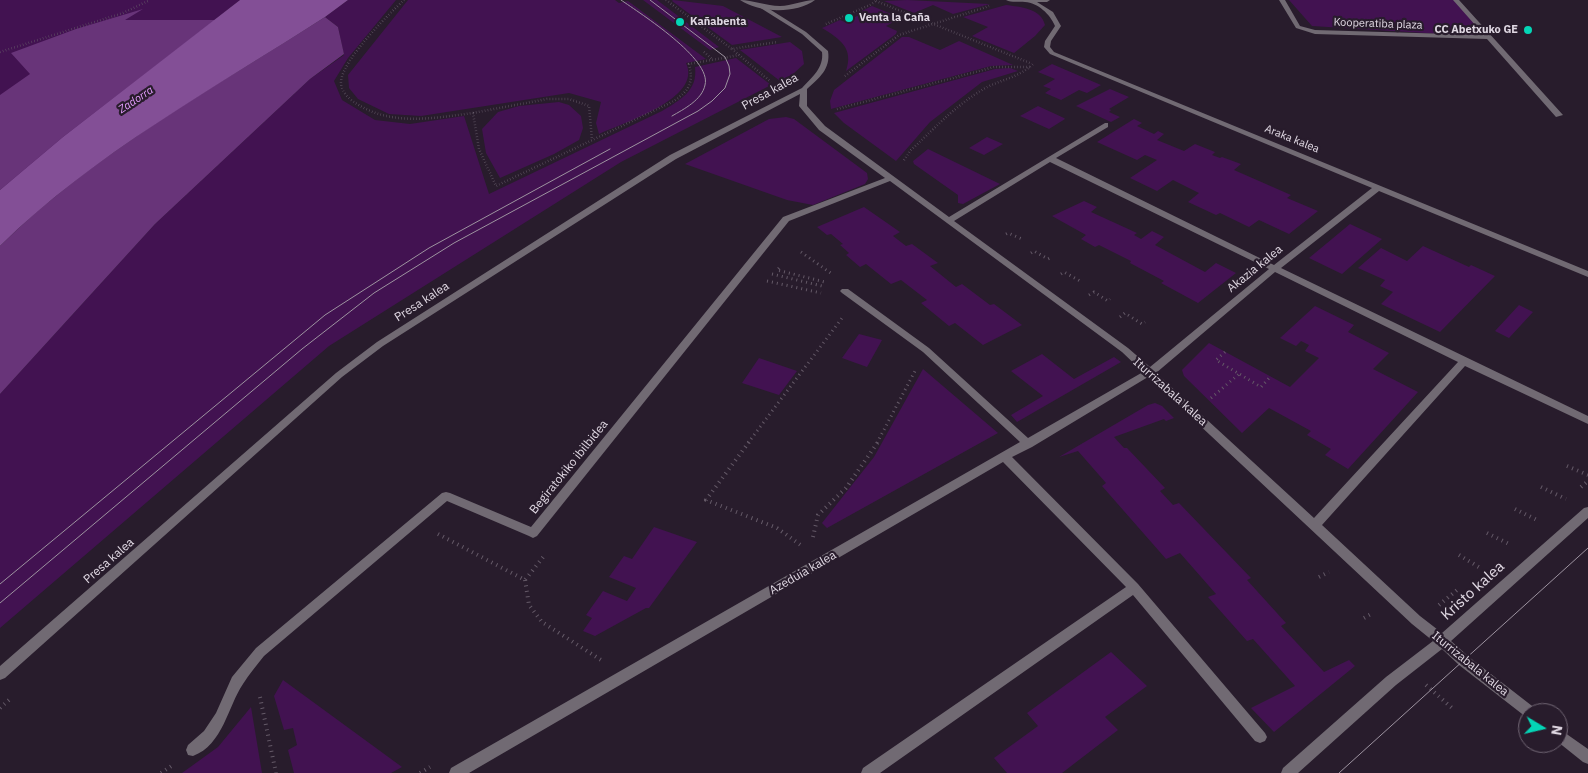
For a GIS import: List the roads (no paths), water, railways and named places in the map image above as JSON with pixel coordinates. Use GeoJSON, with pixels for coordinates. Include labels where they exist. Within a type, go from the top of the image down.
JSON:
{"type":"FeatureCollection","features":[{"type":"Feature","properties":{"kind":"street"},"geometry":{"type":"LineString","coordinates":[[743,0],[761,6],[790,6],[812,0]]}},
{"type":"Feature","properties":{"kind":"street"},"geometry":{"type":"LineString","coordinates":[[1009,0],[1047,0]]}},
{"type":"Feature","properties":{"kind":"street","name":"Kooperatiba plaza"},"geometry":{"type":"LineString","coordinates":[[1282,0],[1298,28],[1315,32],[1488,37]]}},
{"type":"Feature","properties":{"kind":"street"},"geometry":{"type":"LineString","coordinates":[[1456,0],[1559,115]]}},
{"type":"Feature","properties":{"kind":"street","name":"Araka kalea"},"geometry":{"type":"LineString","coordinates":[[1030,1],[1045,7],[1055,16],[1058,26],[1048,41],[1047,47],[1052,53],[1588,274]]}},
{"type":"Feature","properties":{"kind":"street","name":"Presa kalea"},"geometry":{"type":"LineString","coordinates":[[0,674],[326,387],[380,344],[673,157],[804,89],[822,71],[826,58],[825,51],[804,33],[761,6]]}},
{"type":"Feature","properties":{"kind":"street","name":"Iturrizabala kalea"},"geometry":{"type":"LineString","coordinates":[[804,89],[803,106],[822,128],[1124,350],[1416,620],[1464,661],[1518,703]]}},
{"type":"Feature","properties":{"kind":"street"},"geometry":{"type":"LineString","coordinates":[[948,221],[1105,126]]}},
{"type":"Feature","properties":{"kind":"street"},"geometry":{"type":"LineString","coordinates":[[1051,159],[1464,362],[1588,420]]}},
{"type":"Feature","properties":{"kind":"street","name":"Begiratokiko ibilbidea"},"geometry":{"type":"LineString","coordinates":[[193,750],[209,735],[221,716],[236,681],[260,652],[446,496],[533,533],[786,219],[891,178]]}},
{"type":"Feature","properties":{"kind":"street","name":"Akazia kalea"},"geometry":{"type":"LineString","coordinates":[[1150,372],[1274,269],[1378,187]]}},
{"type":"Feature","properties":{"kind":"street"},"geometry":{"type":"LineString","coordinates":[[845,291],[926,350],[1028,444]]}},
{"type":"Feature","properties":{"kind":"street"},"geometry":{"type":"LineString","coordinates":[[1314,526],[1464,362]]}},
{"type":"Feature","properties":{"kind":"street","name":"Azeduia kalea"},"geometry":{"type":"LineString","coordinates":[[456,773],[1150,372]]}},
{"type":"Feature","properties":{"kind":"street"},"geometry":{"type":"LineString","coordinates":[[1005,457],[1134,588],[1260,736]]}},
{"type":"Feature","properties":{"kind":"street","name":"Kristo kalea"},"geometry":{"type":"LineString","coordinates":[[1288,773],[1391,681],[1442,641],[1588,511]]}},
{"type":"Feature","properties":{"kind":"street"},"geometry":{"type":"LineString","coordinates":[[868,773],[1134,588]]}},
{"type":"Feature","properties":{"kind":"street"},"geometry":{"type":"LineString","coordinates":[[1568,742],[1588,758]]}},
{"type":"Feature","properties":{"kind":"water","name":"Zadorra"},"geometry":{"type":"Polygon","coordinates":[[[240,0],[348,0],[325,17],[198,96],[115,152],[75,181],[0,246],[0,190],[63,137],[240,0]]]}},
{"type":"Feature","properties":{"kind":"tram line"},"geometry":{"type":"LineString","coordinates":[[621,0],[658,26],[687,50],[704,74],[705,85],[700,95],[692,104],[672,116]]}},
{"type":"Feature","properties":{"kind":"tram line"},"geometry":{"type":"LineString","coordinates":[[0,603],[302,349],[374,293],[454,243],[698,111],[712,101],[725,88],[730,74],[725,57],[650,0]]}},
{"type":"Feature","properties":{"kind":"tram line"},"geometry":{"type":"LineString","coordinates":[[0,584],[325,315],[429,248],[610,149]]}},
{"type":"Feature","properties":{"kind":"tram line"},"geometry":{"type":"LineString","coordinates":[[1339,773],[1588,548]]}},
{"type":"Feature","properties":{"kind":"place","name":"Venta la Caña"},"geometry":{"type":"Point","coordinates":[849,18]}},
{"type":"Feature","properties":{"kind":"place","name":"Kañabenta"},"geometry":{"type":"Point","coordinates":[680,22]}},
{"type":"Feature","properties":{"kind":"place","name":"CC Abetxuko GE"},"geometry":{"type":"Point","coordinates":[1528,30]}}]}
